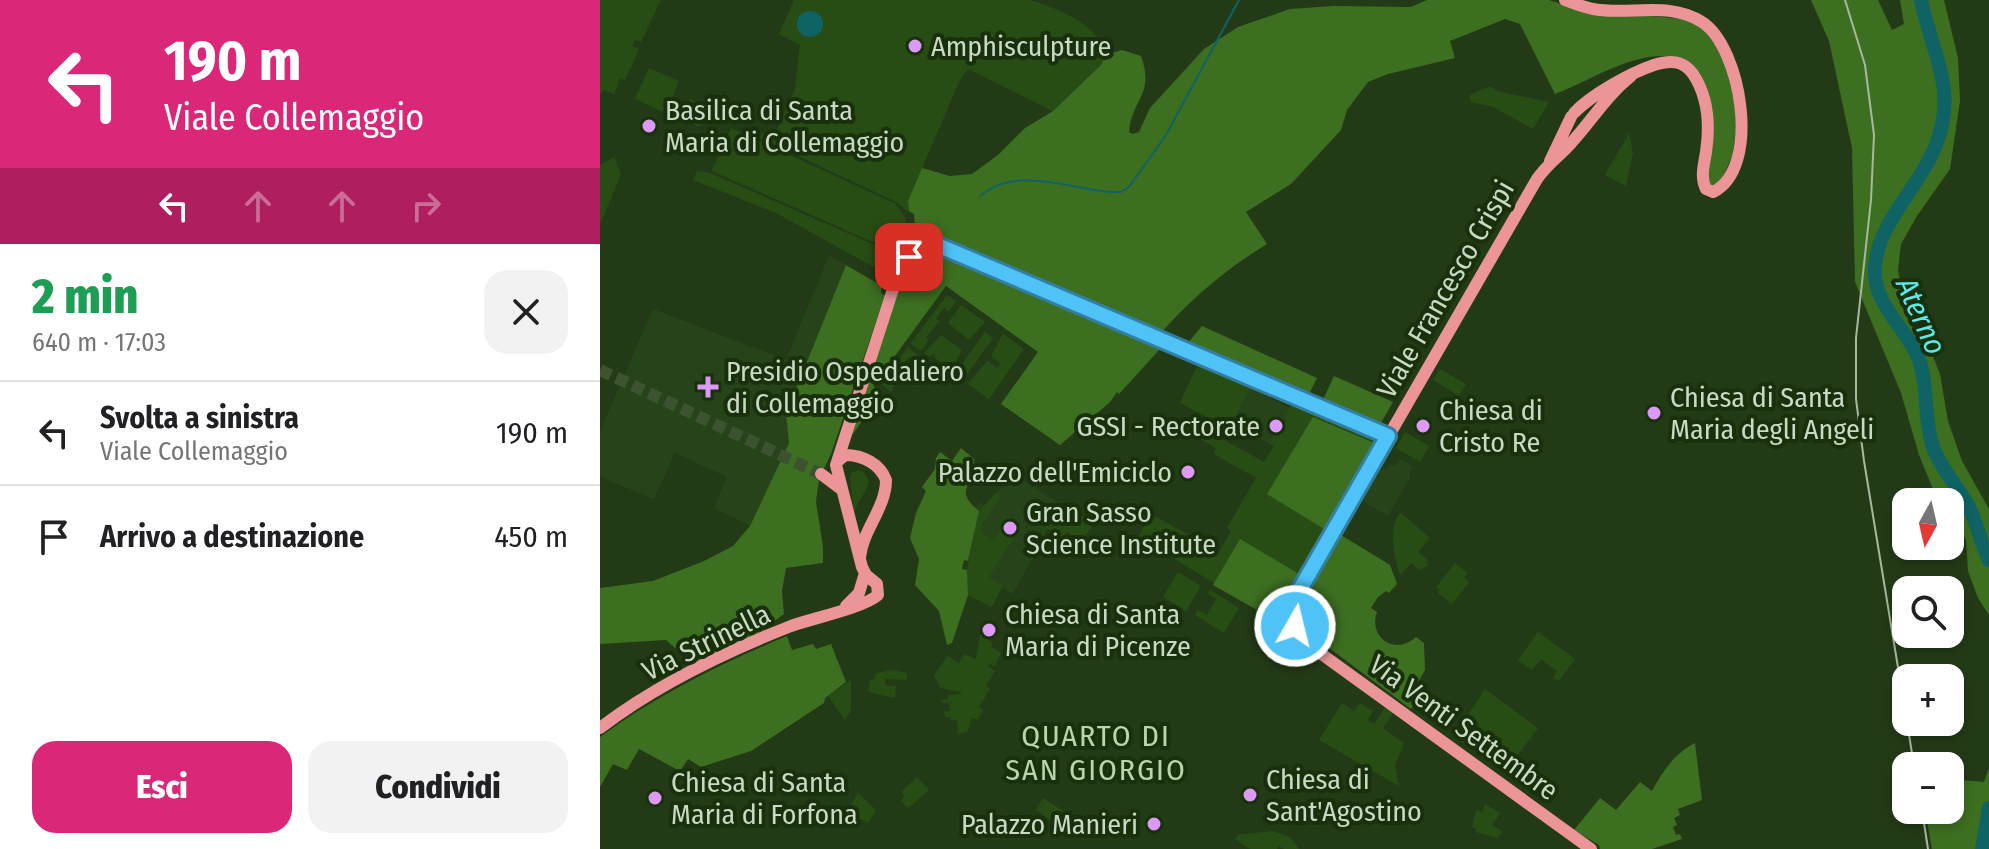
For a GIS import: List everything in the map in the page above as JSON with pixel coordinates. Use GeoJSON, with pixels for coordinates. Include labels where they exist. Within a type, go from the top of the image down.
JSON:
{"type":"FeatureCollection","features":[{"type":"Feature","properties":{"kind":"main road"},"geometry":{"type":"LineString","coordinates":[[1559,148],[1572,115],[1589,100],[1645,68],[1669,62],[1681,63],[1691,72],[1702,91],[1708,115],[1703,185],[1709,191],[1718,190],[1737,159],[1741,114],[1733,71],[1715,33],[1700,20],[1678,12],[1602,10],[1565,0]]}},
{"type":"Feature","properties":{"kind":"main road"},"geometry":{"type":"LineString","coordinates":[[1559,148],[1631,76]]}},
{"type":"Feature","properties":{"kind":"main road","name":"Viale Francesco Crispi"},"geometry":{"type":"LineString","coordinates":[[1290,621],[1388,436],[1559,148]]}},
{"type":"Feature","properties":{"kind":"main road"},"geometry":{"type":"LineString","coordinates":[[836,466],[896,280],[907,260],[928,245],[942,247],[1388,436]]}},
{"type":"Feature","properties":{"kind":"main road"},"geometry":{"type":"LineString","coordinates":[[839,610],[859,593],[863,540],[885,493],[886,480],[881,471],[849,442],[848,424]]}},
{"type":"Feature","properties":{"kind":"main road"},"geometry":{"type":"LineString","coordinates":[[863,566],[844,494],[839,486],[821,474],[828,475],[847,455],[865,459]]}},
{"type":"Feature","properties":{"kind":"main road"},"geometry":{"type":"LineString","coordinates":[[848,515],[851,521],[859,523],[874,519]]}},
{"type":"Feature","properties":{"kind":"main road","name":"Via Strinella"},"geometry":{"type":"LineString","coordinates":[[600,728],[657,691],[713,661],[780,630],[871,600],[879,592],[877,584],[863,566]]}},
{"type":"Feature","properties":{"kind":"main road","name":"Via Venti Settembre"},"geometry":{"type":"LineString","coordinates":[[1290,621],[1309,645],[1590,848]]}},
{"type":"Feature","properties":{"kind":"shaded area"},"geometry":{"type":"Polygon","coordinates":[[[600,0],[661,0],[641,42],[635,40],[632,46],[639,49],[625,80],[620,78],[614,94],[603,90],[600,95],[600,0]]]}},
{"type":"Feature","properties":{"kind":"shaded area"},"geometry":{"type":"Polygon","coordinates":[[[794,0],[1029,0],[1066,14],[1091,30],[1100,40],[1104,52],[1102,64],[1053,111],[968,69],[960,80],[908,201],[907,211],[896,202],[760,138],[762,133],[773,139],[795,89],[800,45],[779,34],[794,0]]]}},
{"type":"Feature","properties":{"kind":"shaded area"},"geometry":{"type":"Polygon","coordinates":[[[1427,0],[1549,0],[1579,10],[1685,19],[1703,29],[1716,46],[1728,72],[1735,107],[1736,135],[1724,175],[1714,186],[1710,184],[1710,104],[1676,57],[1660,56],[1629,62],[1555,94],[1520,24],[1505,19],[1450,41],[1455,58],[1368,82],[1347,110],[1341,130],[1291,184],[1246,212],[1267,244],[1235,265],[1191,302],[1152,344],[1160,349],[1119,394],[1117,392],[1110,402],[1060,445],[1001,404],[1038,352],[946,286],[873,386],[882,393],[853,434],[852,427],[904,275],[928,251],[925,237],[915,231],[914,214],[909,211],[908,201],[922,168],[950,176],[972,174],[998,155],[1025,128],[1053,111],[1102,64],[1105,55],[1122,50],[1141,56],[1145,80],[1131,121],[1129,132],[1132,134],[1139,132],[1150,108],[1204,49],[1238,27],[1290,9],[1411,7],[1427,0]]]}},
{"type":"Feature","properties":{"kind":"shaded area"},"geometry":{"type":"Polygon","coordinates":[[[1811,0],[1878,0],[1892,30],[1904,24],[1900,0],[1944,0],[1958,58],[1960,101],[1950,169],[1901,244],[1898,270],[1904,307],[1926,339],[1940,374],[1948,421],[1962,461],[1989,509],[1989,615],[1978,598],[1968,571],[1964,488],[1933,488],[1919,455],[1901,393],[1855,282],[1852,148],[1829,41],[1811,0]]]}},
{"type":"Feature","properties":{"kind":"shaded area"},"geometry":{"type":"Polygon","coordinates":[[[649,68],[679,81],[666,113],[635,99],[649,68]]]}},
{"type":"Feature","properties":{"kind":"shaded area"},"geometry":{"type":"Polygon","coordinates":[[[1490,86],[1497,91],[1549,102],[1533,129],[1493,107],[1471,102],[1469,95],[1490,86]]]}},
{"type":"Feature","properties":{"kind":"shaded area"},"geometry":{"type":"Polygon","coordinates":[[[690,99],[710,108],[699,127],[682,119],[690,99]]]}},
{"type":"Feature","properties":{"kind":"shaded area"},"geometry":{"type":"Polygon","coordinates":[[[731,128],[896,204],[906,219],[903,234],[888,245],[875,243],[712,171],[731,128]]]}},
{"type":"Feature","properties":{"kind":"shaded area"},"geometry":{"type":"Polygon","coordinates":[[[1629,133],[1633,153],[1626,186],[1605,175],[1629,133]]]}},
{"type":"Feature","properties":{"kind":"shaded area"},"geometry":{"type":"Polygon","coordinates":[[[614,157],[621,175],[600,224],[600,165],[614,157]]]}},
{"type":"Feature","properties":{"kind":"shaded area"},"geometry":{"type":"Polygon","coordinates":[[[697,171],[710,173],[882,248],[883,270],[776,213],[693,180],[697,171]]]}},
{"type":"Feature","properties":{"kind":"shaded area"},"geometry":{"type":"Polygon","coordinates":[[[904,239],[913,247],[896,265],[885,270],[884,247],[904,239]]]}},
{"type":"Feature","properties":{"kind":"shaded area","name":"Presidio Ospedaliero di Collemaggio"},"geometry":{"type":"Polygon","coordinates":[[[829,255],[846,265],[786,414],[789,443],[750,526],[714,508],[727,477],[675,453],[654,499],[600,477],[600,431],[653,309],[786,360],[829,255]]]}},
{"type":"Feature","properties":{"kind":"shaded area"},"geometry":{"type":"Polygon","coordinates":[[[846,265],[882,286],[881,293],[885,295],[831,454],[819,479],[816,502],[823,563],[786,568],[782,591],[784,614],[756,635],[690,666],[666,640],[600,644],[600,588],[653,581],[704,561],[733,546],[750,526],[789,443],[786,414],[846,265]]]}},
{"type":"Feature","properties":{"kind":"shaded area"},"geometry":{"type":"Polygon","coordinates":[[[947,295],[956,301],[949,311],[944,308],[936,318],[939,321],[926,338],[929,340],[921,351],[910,344],[947,295]]]}},
{"type":"Feature","properties":{"kind":"shaded area"},"geometry":{"type":"Polygon","coordinates":[[[961,305],[985,322],[969,340],[948,323],[961,305]]]}},
{"type":"Feature","properties":{"kind":"shaded area"},"geometry":{"type":"Polygon","coordinates":[[[1202,326],[1317,378],[1308,396],[1186,345],[1202,326]]]}},
{"type":"Feature","properties":{"kind":"shaded area"},"geometry":{"type":"Polygon","coordinates":[[[985,332],[993,338],[962,381],[954,375],[985,332]]]}},
{"type":"Feature","properties":{"kind":"shaded area"},"geometry":{"type":"Polygon","coordinates":[[[1003,334],[1024,349],[989,399],[968,384],[987,361],[997,368],[1001,364],[991,356],[1003,334]]]}},
{"type":"Feature","properties":{"kind":"shaded area"},"geometry":{"type":"Polygon","coordinates":[[[941,335],[962,350],[950,372],[944,368],[947,362],[943,364],[934,357],[934,353],[930,357],[924,353],[941,335]]]}},
{"type":"Feature","properties":{"kind":"shaded area"},"geometry":{"type":"Polygon","coordinates":[[[908,347],[918,355],[914,360],[909,357],[903,365],[906,367],[890,383],[894,386],[891,392],[881,384],[908,347]]]}},
{"type":"Feature","properties":{"kind":"shaded area"},"geometry":{"type":"Polygon","coordinates":[[[1197,366],[1250,388],[1230,429],[1180,403],[1197,366]]]}},
{"type":"Feature","properties":{"kind":"shaded area"},"geometry":{"type":"Polygon","coordinates":[[[1440,369],[1466,384],[1459,396],[1433,380],[1440,369]]]}},
{"type":"Feature","properties":{"kind":"shaded area"},"geometry":{"type":"Polygon","coordinates":[[[1334,376],[1393,402],[1378,428],[1322,402],[1334,376]]]}},
{"type":"Feature","properties":{"kind":"shaded area","name":"Gran Sasso Science Institute"},"geometry":{"type":"Polygon","coordinates":[[[1250,388],[1289,408],[1284,418],[1287,420],[1278,437],[1274,436],[1270,444],[1246,431],[1243,436],[1230,429],[1250,388]]]}},
{"type":"Feature","properties":{"kind":"shaded area"},"geometry":{"type":"Polygon","coordinates":[[[1292,403],[1372,434],[1377,445],[1277,621],[1138,537],[1151,514],[1219,552],[1231,531],[1227,528],[1256,478],[1214,454],[1216,448],[1179,427],[1184,418],[1264,462],[1274,446],[1270,444],[1274,435],[1278,437],[1287,420],[1284,418],[1292,403]]]}},
{"type":"Feature","properties":{"kind":"shaded area"},"geometry":{"type":"Polygon","coordinates":[[[1313,417],[1374,443],[1324,529],[1267,494],[1313,417]]]}},
{"type":"Feature","properties":{"kind":"shaded area"},"geometry":{"type":"Polygon","coordinates":[[[1405,432],[1429,446],[1420,462],[1396,448],[1405,432]]]}},
{"type":"Feature","properties":{"kind":"shaded area"},"geometry":{"type":"Polygon","coordinates":[[[961,448],[974,459],[966,492],[979,511],[968,561],[964,560],[962,569],[967,570],[968,595],[952,643],[947,645],[939,611],[915,585],[919,559],[910,538],[926,491],[922,487],[935,469],[936,458],[940,452],[952,461],[961,448]]]}},
{"type":"Feature","properties":{"kind":"shaded area"},"geometry":{"type":"Polygon","coordinates":[[[1400,459],[1413,466],[1409,473],[1411,476],[1388,516],[1362,501],[1380,470],[1387,469],[1390,464],[1394,466],[1400,459]]]}},
{"type":"Feature","properties":{"kind":"shaded area"},"geometry":{"type":"Polygon","coordinates":[[[858,470],[864,472],[869,481],[854,517],[850,477],[858,470]]]}},
{"type":"Feature","properties":{"kind":"shaded area","name":"Gran Sasso Science Institute"},"geometry":{"type":"Polygon","coordinates":[[[1014,475],[1059,503],[1034,545],[1038,548],[1013,594],[1002,588],[992,607],[968,595],[967,570],[978,512],[974,508],[979,502],[984,505],[1014,475]]]}},
{"type":"Feature","properties":{"kind":"shaded area"},"geometry":{"type":"Polygon","coordinates":[[[996,493],[1001,497],[983,522],[981,532],[994,540],[1002,525],[1017,533],[989,577],[1003,585],[992,607],[968,595],[967,570],[979,511],[996,493]]]}},
{"type":"Feature","properties":{"kind":"shaded area"},"geometry":{"type":"Polygon","coordinates":[[[1059,503],[1094,523],[1073,557],[1081,541],[1067,532],[1063,538],[1047,529],[1038,548],[1034,545],[1059,503]]]}},
{"type":"Feature","properties":{"kind":"shaded area"},"geometry":{"type":"Polygon","coordinates":[[[1400,512],[1430,538],[1418,552],[1428,560],[1429,565],[1419,570],[1411,563],[1400,576],[1393,535],[1400,512]]]}},
{"type":"Feature","properties":{"kind":"shaded area"},"geometry":{"type":"Polygon","coordinates":[[[1341,535],[1390,565],[1397,584],[1389,593],[1386,591],[1378,597],[1371,608],[1377,612],[1376,630],[1380,636],[1392,644],[1400,645],[1416,637],[1424,643],[1425,670],[1412,692],[1419,696],[1411,709],[1317,639],[1330,618],[1303,601],[1341,535]]]}},
{"type":"Feature","properties":{"kind":"shaded area"},"geometry":{"type":"Polygon","coordinates":[[[1240,539],[1299,574],[1273,619],[1213,585],[1240,539]]]}},
{"type":"Feature","properties":{"kind":"shaded area"},"geometry":{"type":"Polygon","coordinates":[[[1455,563],[1468,573],[1464,577],[1469,582],[1452,604],[1438,593],[1440,590],[1436,587],[1455,563]]]}},
{"type":"Feature","properties":{"kind":"shaded area"},"geometry":{"type":"Polygon","coordinates":[[[1178,572],[1201,586],[1186,611],[1163,597],[1178,572]]]}},
{"type":"Feature","properties":{"kind":"shaded area"},"geometry":{"type":"Polygon","coordinates":[[[1210,590],[1239,608],[1224,633],[1195,615],[1198,610],[1207,615],[1216,599],[1208,594],[1210,590]]]}},
{"type":"Feature","properties":{"kind":"shaded area"},"geometry":{"type":"Polygon","coordinates":[[[1538,632],[1575,659],[1559,681],[1553,678],[1557,671],[1541,659],[1532,670],[1518,660],[1538,632]]]}},
{"type":"Feature","properties":{"kind":"shaded area"},"geometry":{"type":"Polygon","coordinates":[[[980,634],[1001,653],[995,666],[988,666],[995,671],[986,686],[990,689],[979,707],[983,710],[978,720],[972,718],[967,732],[958,734],[957,720],[951,721],[950,717],[945,717],[944,711],[950,711],[949,703],[942,703],[941,700],[961,692],[940,688],[934,675],[948,656],[959,663],[964,654],[976,659],[980,634]]]}},
{"type":"Feature","properties":{"kind":"shaded area"},"geometry":{"type":"Polygon","coordinates":[[[787,636],[792,650],[813,644],[816,649],[831,644],[846,682],[825,698],[824,703],[751,751],[701,767],[688,759],[680,771],[639,749],[627,770],[613,764],[600,787],[600,737],[690,681],[787,636]]]}},
{"type":"Feature","properties":{"kind":"shaded area"},"geometry":{"type":"Polygon","coordinates":[[[894,670],[907,673],[907,680],[885,679],[885,685],[896,686],[895,698],[868,692],[870,680],[874,680],[876,673],[894,670]]]}},
{"type":"Feature","properties":{"kind":"shaded area"},"geometry":{"type":"Polygon","coordinates":[[[851,680],[851,710],[845,720],[828,696],[851,680]]]}},
{"type":"Feature","properties":{"kind":"shaded area"},"geometry":{"type":"Polygon","coordinates":[[[1485,689],[1538,728],[1513,762],[1503,755],[1507,748],[1466,718],[1485,689]]]}},
{"type":"Feature","properties":{"kind":"shaded area"},"geometry":{"type":"Polygon","coordinates":[[[1342,703],[1354,711],[1360,703],[1373,711],[1368,720],[1374,724],[1386,706],[1394,712],[1383,728],[1404,743],[1395,765],[1399,786],[1319,740],[1342,703]]]}},
{"type":"Feature","properties":{"kind":"shaded area"},"geometry":{"type":"Polygon","coordinates":[[[1695,743],[1702,800],[1678,809],[1680,815],[1674,818],[1677,825],[1673,827],[1682,839],[1652,849],[1600,849],[1599,845],[1574,830],[1600,798],[1616,810],[1640,782],[1652,791],[1670,764],[1695,743]]]}},
{"type":"Feature","properties":{"kind":"shaded area"},"geometry":{"type":"Polygon","coordinates":[[[1989,768],[1989,849],[1932,849],[1928,824],[1964,824],[1964,780],[1984,782],[1989,768]]]}},
{"type":"Feature","properties":{"kind":"shaded area"},"geometry":{"type":"Polygon","coordinates":[[[917,777],[929,790],[908,808],[901,801],[905,796],[901,792],[917,777]]]}},
{"type":"Feature","properties":{"kind":"shaded area"},"geometry":{"type":"Polygon","coordinates":[[[858,793],[876,810],[868,823],[847,811],[858,793]]]}},
{"type":"Feature","properties":{"kind":"shaded area"},"geometry":{"type":"Polygon","coordinates":[[[1043,798],[1068,814],[1059,826],[1036,810],[1043,798]]]}},
{"type":"Feature","properties":{"kind":"shaded area"},"geometry":{"type":"Polygon","coordinates":[[[1485,804],[1500,813],[1492,825],[1503,832],[1497,838],[1476,832],[1472,827],[1476,810],[1482,812],[1485,804]]]}},
{"type":"Feature","properties":{"kind":"shaded area"},"geometry":{"type":"Polygon","coordinates":[[[1272,831],[1290,837],[1299,849],[1279,846],[1277,849],[1250,849],[1235,839],[1238,835],[1272,831]]]}},
{"type":"Feature","properties":{"kind":"water"},"geometry":{"type":"Polygon","coordinates":[[[810,11],[819,15],[823,24],[819,33],[810,37],[801,33],[797,24],[801,15],[810,11]]]}},
{"type":"Feature","properties":{"kind":"waterway"},"geometry":{"type":"LineString","coordinates":[[980,196],[994,187],[1026,180],[1110,192],[1121,192],[1129,187],[1166,135],[1239,0]]}},
{"type":"Feature","properties":{"kind":"waterway","name":"Aterno"},"geometry":{"type":"LineString","coordinates":[[1921,0],[1943,84],[1944,112],[1940,135],[1931,155],[1887,227],[1879,246],[1875,280],[1884,303],[1918,357],[1933,447],[1970,509],[1989,560]]}},
{"type":"Feature","properties":{"kind":"waterway","name":"Aterno"},"geometry":{"type":"LineString","coordinates":[[1982,849],[1989,808]]}},
{"type":"Feature","properties":{"kind":"tunnel"},"geometry":{"type":"LineString","coordinates":[[600,370],[821,474]]}},
{"type":"Feature","properties":{"kind":"railway"},"geometry":{"type":"LineString","coordinates":[[1845,0],[1865,65],[1874,135],[1871,200],[1856,338],[1856,399],[1897,664]]}},
{"type":"Feature","properties":{"kind":"railway"},"geometry":{"type":"LineString","coordinates":[[1909,736],[1912,752]]}},
{"type":"Feature","properties":{"kind":"railway"},"geometry":{"type":"LineString","coordinates":[[1924,824],[1928,849]]}},
{"type":"Feature","properties":{"kind":"place","name":"Amphisculpture"},"geometry":{"type":"Point","coordinates":[915,46]}},
{"type":"Feature","properties":{"kind":"place","name":"Basilica di Santa Maria di Collemaggio"},"geometry":{"type":"Point","coordinates":[649,126]}},
{"type":"Feature","properties":{"kind":"place","name":"Presidio Ospedaliero di Collemaggio"},"geometry":{"type":"Point","coordinates":[708,387]}},
{"type":"Feature","properties":{"kind":"place","name":"Chiesa di Santa Maria degli Angeli"},"geometry":{"type":"Point","coordinates":[1654,413]}},
{"type":"Feature","properties":{"kind":"place","name":"GSSI - Rectorate"},"geometry":{"type":"Point","coordinates":[1276,426]}},
{"type":"Feature","properties":{"kind":"place","name":"Chiesa di Cristo Re"},"geometry":{"type":"Point","coordinates":[1423,426]}},
{"type":"Feature","properties":{"kind":"place","name":"Palazzo dell'Emiciclo"},"geometry":{"type":"Point","coordinates":[1188,472]}},
{"type":"Feature","properties":{"kind":"place","name":"Gran Sasso Science Institute"},"geometry":{"type":"Point","coordinates":[1010,528]}},
{"type":"Feature","properties":{"kind":"place","name":"Chiesa di Santa Maria di Picenze"},"geometry":{"type":"Point","coordinates":[989,630]}},
{"type":"Feature","properties":{"kind":"place","name":"Chiesa di Sant'Agostino"},"geometry":{"type":"Point","coordinates":[1250,795]}},
{"type":"Feature","properties":{"kind":"place","name":"Chiesa di Santa Maria di Forfona"},"geometry":{"type":"Point","coordinates":[655,798]}},
{"type":"Feature","properties":{"kind":"place","name":"Palazzo Manieri"},"geometry":{"type":"Point","coordinates":[1154,824]}},
{"type":"Feature","properties":{"kind":"district","name":"QUARTO DI SAN GIORGIO"},"geometry":{"type":"Point","coordinates":[1096,753]}},
{"type":"Feature","properties":{"kind":"route"},"geometry":{"type":"LineString","coordinates":[[909,257],[925,246],[942,247],[1388,436],[1295,598],[1291,617],[1295,626]]}}]}
